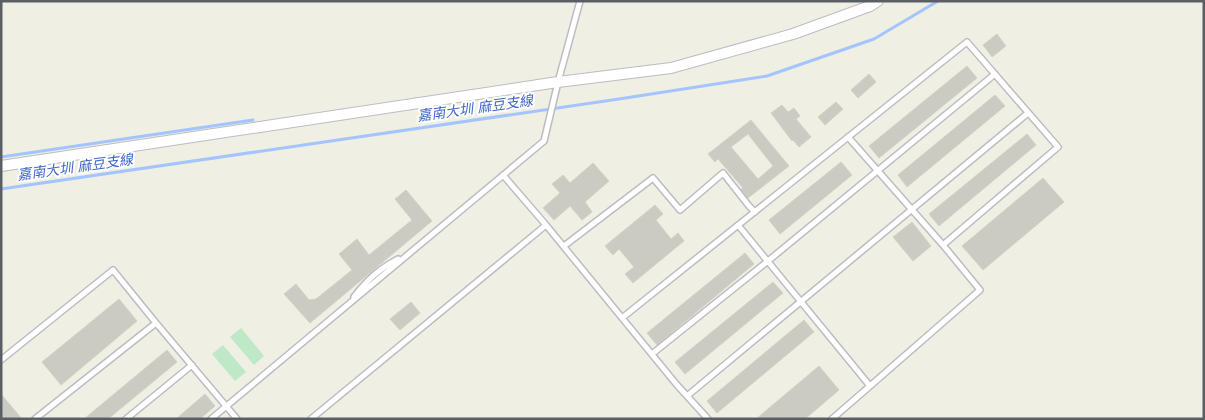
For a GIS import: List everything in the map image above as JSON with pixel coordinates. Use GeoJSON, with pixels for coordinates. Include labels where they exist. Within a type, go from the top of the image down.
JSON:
{"type":"FeatureCollection","features":[{"type":"Feature","properties":{"kind":"street"},"geometry":{"type":"LineString","coordinates":[[1,166],[558,82],[671,68],[793,34],[870,6],[878,1]]}},
{"type":"Feature","properties":{"kind":"lane"},"geometry":{"type":"LineString","coordinates":[[211,419],[544,141],[580,1]]}},
{"type":"Feature","properties":{"kind":"lane"},"geometry":{"type":"LineString","coordinates":[[622,318],[967,42],[1058,147],[943,245]]}},
{"type":"Feature","properties":{"kind":"lane"},"geometry":{"type":"LineString","coordinates":[[652,354],[995,74]]}},
{"type":"Feature","properties":{"kind":"lane"},"geometry":{"type":"LineString","coordinates":[[687,396],[1028,113]]}},
{"type":"Feature","properties":{"kind":"lane"},"geometry":{"type":"LineString","coordinates":[[832,419],[980,290],[848,137]]}},
{"type":"Feature","properties":{"kind":"lane"},"geometry":{"type":"LineString","coordinates":[[564,246],[653,178],[680,210],[723,173],[755,212]]}},
{"type":"Feature","properties":{"kind":"lane"},"geometry":{"type":"LineString","coordinates":[[503,175],[708,419]]}},
{"type":"Feature","properties":{"kind":"lane"},"geometry":{"type":"LineString","coordinates":[[311,419],[546,225]]}},
{"type":"Feature","properties":{"kind":"lane"},"geometry":{"type":"LineString","coordinates":[[738,225],[870,386]]}},
{"type":"Feature","properties":{"kind":"lane"},"geometry":{"type":"LineString","coordinates":[[1,360],[113,270],[237,419]]}},
{"type":"Feature","properties":{"kind":"lane"},"geometry":{"type":"LineString","coordinates":[[35,419],[156,323]]}},
{"type":"Feature","properties":{"kind":"lane"},"geometry":{"type":"LineString","coordinates":[[126,419],[192,365]]}},
{"type":"Feature","properties":{"kind":"green space"},"geometry":{"type":"Polygon","coordinates":[[[241,328],[264,356],[254,365],[230,337],[241,328]]]}},
{"type":"Feature","properties":{"kind":"green space"},"geometry":{"type":"Polygon","coordinates":[[[223,345],[246,372],[235,381],[212,354],[223,345]]]}},
{"type":"Feature","properties":{"kind":"building"},"geometry":{"type":"Polygon","coordinates":[[[997,34],[1006,46],[992,57],[983,45],[997,34]]]}},
{"type":"Feature","properties":{"kind":"building"},"geometry":{"type":"Polygon","coordinates":[[[967,66],[977,78],[879,158],[869,146],[967,66]]]}},
{"type":"Feature","properties":{"kind":"building"},"geometry":{"type":"Polygon","coordinates":[[[869,74],[876,82],[858,98],[851,90],[869,74]]]}},
{"type":"Feature","properties":{"kind":"building"},"geometry":{"type":"Polygon","coordinates":[[[995,95],[1005,106],[907,187],[898,175],[995,95]]]}},
{"type":"Feature","properties":{"kind":"building"},"geometry":{"type":"Polygon","coordinates":[[[836,102],[843,109],[825,125],[818,117],[836,102]]]}},
{"type":"Feature","properties":{"kind":"building"},"geometry":{"type":"Polygon","coordinates":[[[782,105],[788,112],[794,108],[800,116],[796,119],[811,137],[799,147],[792,141],[771,113],[782,105]]]}},
{"type":"Feature","properties":{"kind":"building"},"geometry":{"type":"Polygon","coordinates":[[[751,120],[789,166],[748,198],[741,189],[743,188],[718,159],[715,162],[708,154],[751,120]],[[748,134],[731,147],[758,179],[773,166],[748,134]]]}},
{"type":"Feature","properties":{"kind":"building"},"geometry":{"type":"Polygon","coordinates":[[[1027,134],[1036,145],[939,226],[929,214],[1027,134]]]}},
{"type":"Feature","properties":{"kind":"building"},"geometry":{"type":"Polygon","coordinates":[[[841,162],[852,175],[780,234],[769,220],[841,162]]]}},
{"type":"Feature","properties":{"kind":"building"},"geometry":{"type":"Polygon","coordinates":[[[593,163],[609,181],[585,202],[592,212],[582,220],[570,206],[554,220],[543,208],[560,193],[552,184],[563,175],[570,183],[593,163]]]}},
{"type":"Feature","properties":{"kind":"building"},"geometry":{"type":"Polygon","coordinates":[[[1043,178],[1064,202],[983,270],[962,246],[1043,178]]]}},
{"type":"Feature","properties":{"kind":"building"},"geometry":{"type":"Polygon","coordinates":[[[406,190],[432,221],[310,323],[284,294],[296,284],[309,300],[316,299],[352,270],[339,254],[357,239],[369,255],[412,220],[395,199],[406,190]]]}},
{"type":"Feature","properties":{"kind":"building"},"geometry":{"type":"Polygon","coordinates":[[[655,205],[663,214],[656,220],[671,239],[678,233],[684,241],[633,283],[625,274],[634,267],[619,249],[613,255],[605,246],[655,205]]]}},
{"type":"Feature","properties":{"kind":"building"},"geometry":{"type":"Polygon","coordinates":[[[912,222],[931,246],[913,261],[893,237],[912,222]]]}},
{"type":"Feature","properties":{"kind":"building"},"geometry":{"type":"Polygon","coordinates":[[[745,253],[754,264],[657,345],[647,333],[745,253]]]}},
{"type":"Feature","properties":{"kind":"building"},"geometry":{"type":"Polygon","coordinates":[[[773,282],[783,293],[685,374],[675,362],[773,282]]]}},
{"type":"Feature","properties":{"kind":"building"},"geometry":{"type":"Polygon","coordinates":[[[119,299],[137,321],[61,385],[42,362],[119,299]]]}},
{"type":"Feature","properties":{"kind":"building"},"geometry":{"type":"Polygon","coordinates":[[[411,302],[420,313],[400,330],[390,319],[411,302]]]}},
{"type":"Feature","properties":{"kind":"building"},"geometry":{"type":"Polygon","coordinates":[[[804,320],[814,332],[717,413],[707,401],[804,320]]]}},
{"type":"Feature","properties":{"kind":"building"},"geometry":{"type":"Polygon","coordinates":[[[167,350],[177,362],[108,419],[84,419],[167,350]]]}},
{"type":"Feature","properties":{"kind":"building"},"geometry":{"type":"Polygon","coordinates":[[[819,366],[839,390],[805,419],[756,419],[819,366]]]}},
{"type":"Feature","properties":{"kind":"building"},"geometry":{"type":"Polygon","coordinates":[[[1,394],[22,419],[1,419],[1,394]]]}},
{"type":"Feature","properties":{"kind":"building"},"geometry":{"type":"Polygon","coordinates":[[[205,394],[215,406],[200,419],[176,419],[205,394]]]}},
{"type":"Feature","properties":{"kind":"waterway","name":"嘉南大圳 麻豆支線"},"geometry":{"type":"LineString","coordinates":[[1,189],[767,76],[874,39],[938,1]]}},
{"type":"Feature","properties":{"kind":"waterway"},"geometry":{"type":"LineString","coordinates":[[1,157],[253,120]]}}]}
